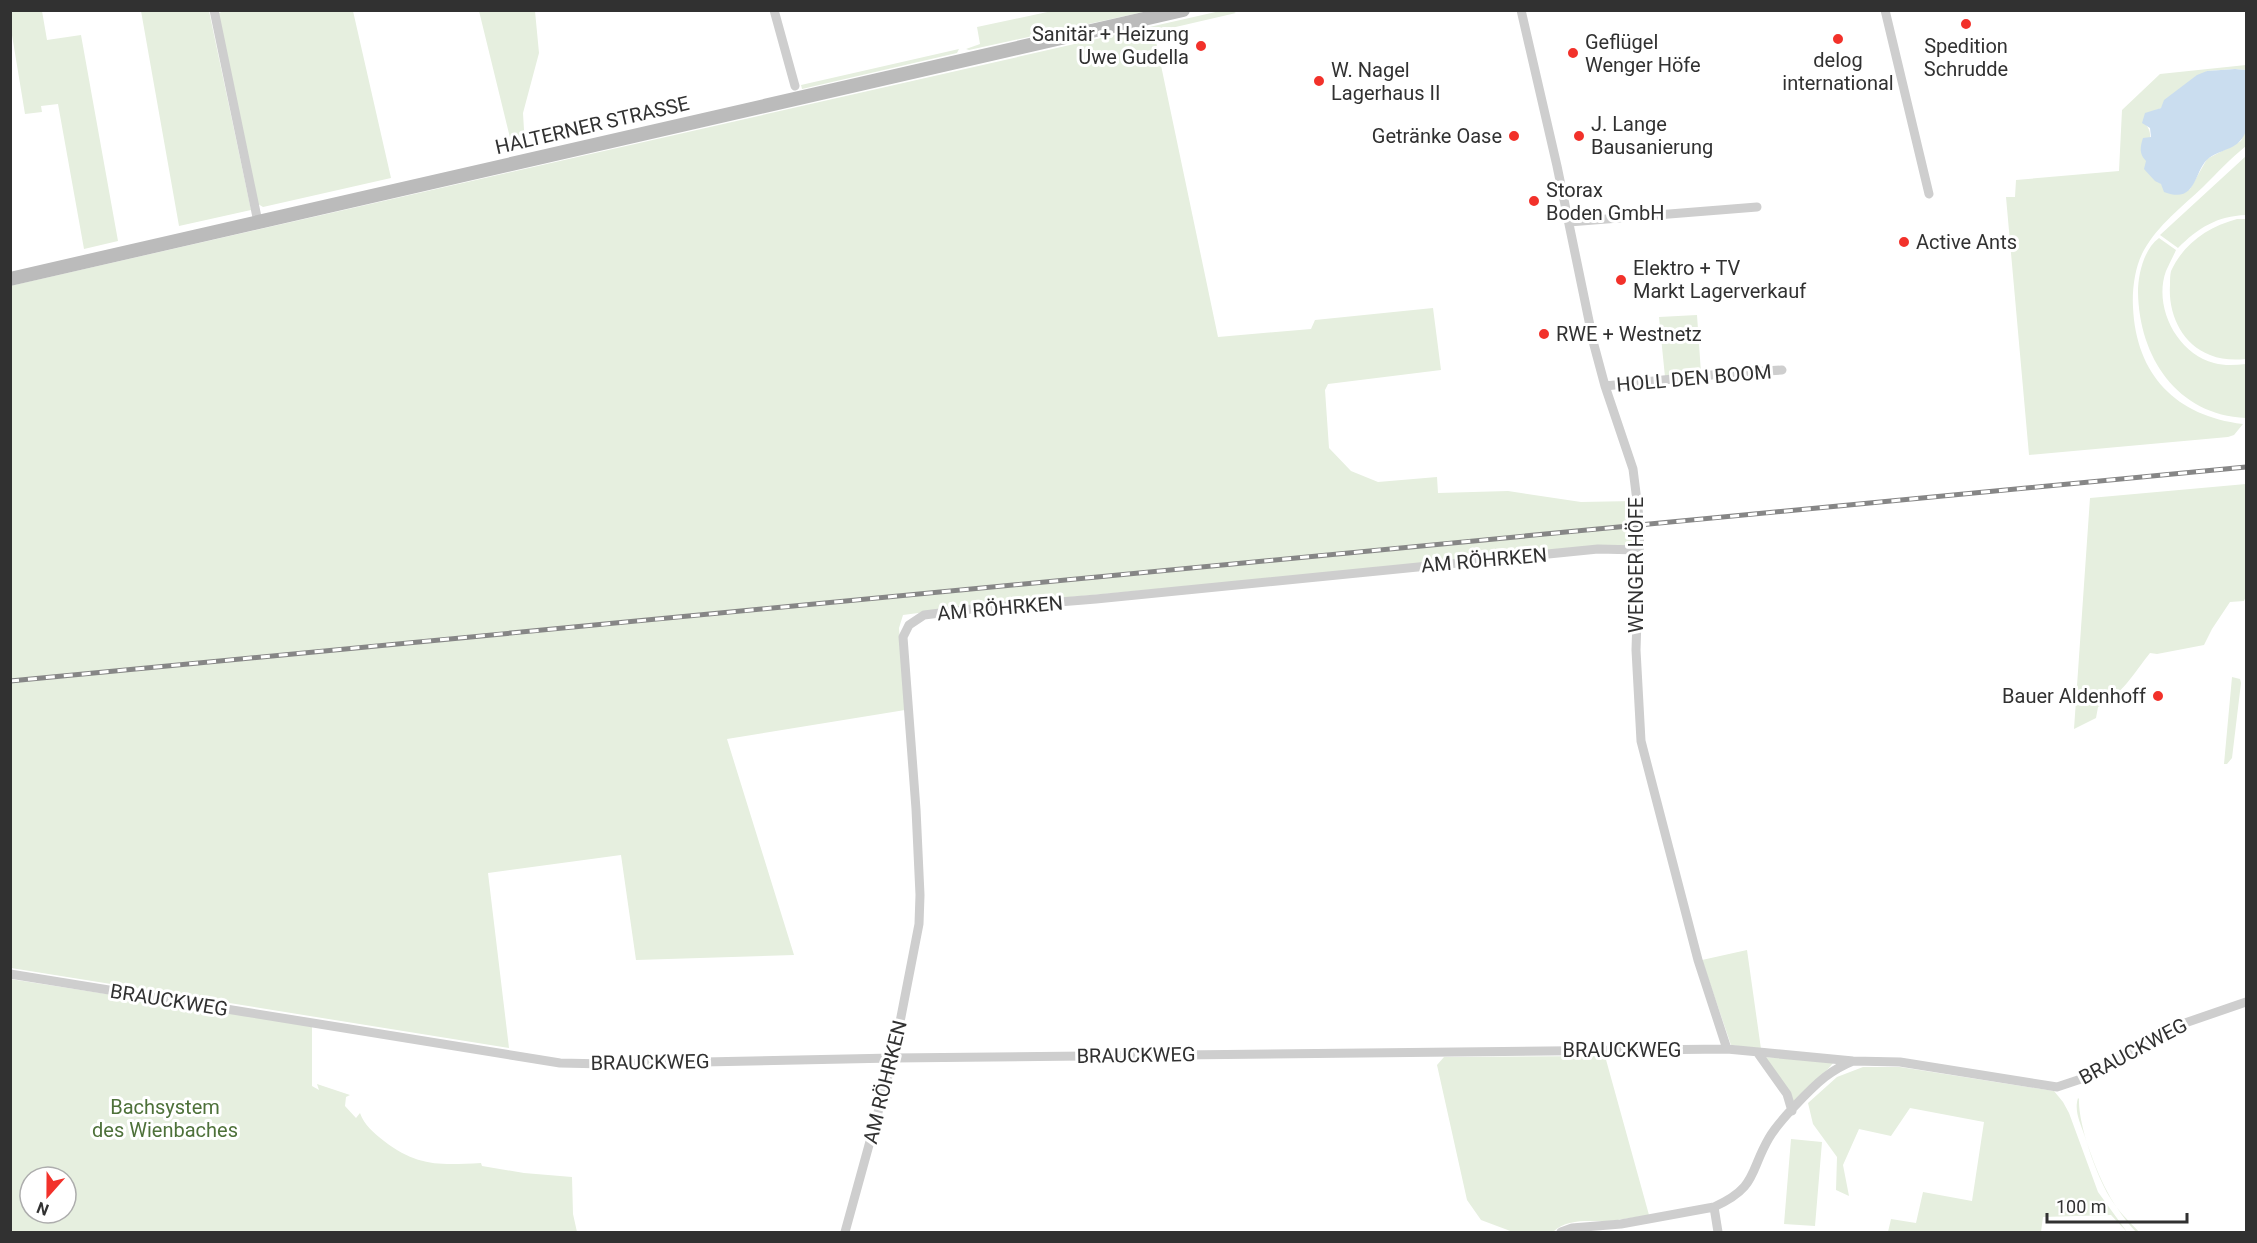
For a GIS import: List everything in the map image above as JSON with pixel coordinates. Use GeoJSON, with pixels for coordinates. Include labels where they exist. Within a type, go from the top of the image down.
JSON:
{"type":"FeatureCollection","features":[{"type":"Feature","properties":{"kind":"main road","name":"HALTERNER STRASSE"},"geometry":{"type":"LineString","coordinates":[[10,279],[1183,10]]}},
{"type":"Feature","properties":{"kind":"street"},"geometry":{"type":"LineString","coordinates":[[214,10],[258,222]]}},
{"type":"Feature","properties":{"kind":"street"},"geometry":{"type":"LineString","coordinates":[[774,10],[795,86]]}},
{"type":"Feature","properties":{"kind":"street","name":"WENGER HÖFE"},"geometry":{"type":"LineString","coordinates":[[1521,10],[1594,345],[1605,386],[1633,469],[1639,513],[1636,650],[1641,741],[1698,960],[1727,1049]]}},
{"type":"Feature","properties":{"kind":"street"},"geometry":{"type":"LineString","coordinates":[[1885,10],[1929,194]]}},
{"type":"Feature","properties":{"kind":"street"},"geometry":{"type":"LineString","coordinates":[[1569,222],[1757,207]]}},
{"type":"Feature","properties":{"kind":"street","name":"HOLL DEN BOOM"},"geometry":{"type":"LineString","coordinates":[[1605,386],[1782,370]]}},
{"type":"Feature","properties":{"kind":"street","name":"AM RÖHRKEN"},"geometry":{"type":"LineString","coordinates":[[845,1233],[893,1058],[911,970],[920,908],[916,809],[903,637],[914,620],[924,615],[972,609],[1096,599],[1598,549],[1639,550]]}},
{"type":"Feature","properties":{"kind":"street","name":"BRAUCKWEG"},"geometry":{"type":"LineString","coordinates":[[10,974],[560,1063],[1727,1049],[1853,1061],[1900,1062],[2057,1087],[2084,1077],[2185,1023],[2222,1008],[2247,1002]]}},
{"type":"Feature","properties":{"kind":"street"},"geometry":{"type":"LineString","coordinates":[[1757,1052],[1787,1094],[1792,1111]]}},
{"type":"Feature","properties":{"kind":"street"},"geometry":{"type":"LineString","coordinates":[[1561,1233],[1572,1228],[1621,1224],[1714,1207],[1734,1196],[1750,1181],[1769,1138],[1792,1111],[1823,1078],[1853,1061]]}},
{"type":"Feature","properties":{"kind":"street"},"geometry":{"type":"LineString","coordinates":[[1714,1207],[1718,1233]]}},
{"type":"Feature","properties":{"kind":"green space"},"geometry":{"type":"Polygon","coordinates":[[[229,10],[353,11],[391,178],[263,207],[258,204],[218,13],[229,10]]]}},
{"type":"Feature","properties":{"kind":"green space"},"geometry":{"type":"Polygon","coordinates":[[[10,11],[42,11],[47,40],[81,35],[118,241],[84,249],[58,104],[41,106],[42,112],[25,114],[10,11]]]}},
{"type":"Feature","properties":{"kind":"green space"},"geometry":{"type":"Polygon","coordinates":[[[141,11],[209,11],[251,210],[179,226],[141,11]]]}},
{"type":"Feature","properties":{"kind":"green space"},"geometry":{"type":"Polygon","coordinates":[[[479,11],[535,11],[539,53],[523,113],[525,147],[513,150],[479,11]]]}},
{"type":"Feature","properties":{"kind":"green space"},"geometry":{"type":"Polygon","coordinates":[[[1052,11],[1148,11],[966,49],[980,44],[977,27],[1052,11]]]}},
{"type":"Feature","properties":{"kind":"green space"},"geometry":{"type":"Polygon","coordinates":[[[1220,11],[1236,13],[1154,32],[1218,337],[1311,329],[1315,320],[1433,308],[1441,370],[1328,384],[1325,390],[1329,448],[1351,471],[1378,482],[1437,477],[1438,493],[1508,491],[1581,502],[1634,501],[1635,545],[972,606],[903,615],[899,628],[905,710],[727,739],[794,955],[636,960],[621,855],[488,873],[509,1048],[11,968],[10,286],[1220,11]]]}},
{"type":"Feature","properties":{"kind":"green space"},"geometry":{"type":"Polygon","coordinates":[[[959,49],[957,53],[802,89],[801,85],[959,49]]]}},
{"type":"Feature","properties":{"kind":"green space"},"geometry":{"type":"Polygon","coordinates":[[[2246,65],[2246,70],[2207,71],[2156,110],[2145,124],[2150,132],[2146,161],[2161,184],[2175,194],[2190,189],[2207,159],[2241,141],[2246,129],[2246,146],[2156,232],[2138,263],[2133,300],[2136,331],[2142,353],[2151,372],[2164,388],[2198,412],[2243,424],[2234,435],[2228,437],[2029,455],[2006,197],[2015,197],[2016,180],[2119,171],[2122,110],[2160,74],[2246,65]]]}},
{"type":"Feature","properties":{"kind":"green space"},"geometry":{"type":"Polygon","coordinates":[[[2246,156],[2246,215],[2226,218],[2209,224],[2178,248],[2160,235],[2246,156]]]}},
{"type":"Feature","properties":{"kind":"green space"},"geometry":{"type":"Polygon","coordinates":[[[2237,219],[2246,219],[2246,359],[2224,359],[2200,350],[2184,335],[2171,306],[2170,279],[2176,261],[2190,244],[2216,227],[2237,219]]]}},
{"type":"Feature","properties":{"kind":"green space"},"geometry":{"type":"Polygon","coordinates":[[[2159,238],[2176,250],[2166,271],[2163,285],[2163,299],[2171,327],[2179,339],[2201,358],[2222,365],[2246,364],[2246,418],[2222,414],[2200,406],[2182,394],[2166,378],[2154,360],[2140,316],[2138,292],[2143,262],[2149,249],[2159,238]]]}},
{"type":"Feature","properties":{"kind":"green space"},"geometry":{"type":"Polygon","coordinates":[[[1697,315],[1701,373],[1665,377],[1659,317],[1697,315]]]}},
{"type":"Feature","properties":{"kind":"green space"},"geometry":{"type":"Polygon","coordinates":[[[2246,484],[2246,596],[2244,601],[2230,602],[2204,645],[2157,654],[2150,653],[2114,697],[2098,707],[2096,718],[2074,729],[2090,498],[2246,484]]]}},
{"type":"Feature","properties":{"kind":"green space"},"geometry":{"type":"Polygon","coordinates":[[[2232,677],[2240,679],[2241,683],[2232,758],[2224,764],[2232,677]]]}},
{"type":"Feature","properties":{"kind":"green space"},"geometry":{"type":"Polygon","coordinates":[[[1747,950],[1761,1049],[1731,1045],[1702,960],[1747,950]]]}},
{"type":"Feature","properties":{"kind":"green space","name":"Bachsystem des Wienbaches"},"geometry":{"type":"Polygon","coordinates":[[[10,979],[312,1026],[312,1086],[319,1090],[317,1084],[350,1095],[346,1097],[345,1106],[356,1118],[360,1113],[373,1132],[384,1141],[419,1160],[441,1164],[481,1163],[482,1166],[524,1173],[572,1177],[573,1214],[577,1232],[11,1232],[10,979]]]}},
{"type":"Feature","properties":{"kind":"green space"},"geometry":{"type":"Polygon","coordinates":[[[1605,1056],[1649,1215],[1611,1221],[1573,1222],[1553,1232],[1513,1232],[1481,1220],[1467,1200],[1437,1065],[1444,1057],[1605,1056]]]}},
{"type":"Feature","properties":{"kind":"green space"},"geometry":{"type":"Polygon","coordinates":[[[1764,1057],[1834,1062],[1795,1107],[1764,1057]]]}},
{"type":"Feature","properties":{"kind":"green space"},"geometry":{"type":"Polygon","coordinates":[[[1863,1067],[1900,1067],[2054,1091],[2069,1113],[2098,1192],[2127,1232],[2111,1215],[2043,1217],[2041,1232],[1888,1232],[1891,1219],[1916,1223],[1923,1192],[1972,1201],[1984,1122],[1910,1108],[1891,1136],[1859,1129],[1843,1165],[1849,1196],[1836,1190],[1837,1157],[1813,1124],[1808,1103],[1837,1077],[1863,1067]]]}},
{"type":"Feature","properties":{"kind":"green space"},"geometry":{"type":"Polygon","coordinates":[[[2078,1098],[2081,1122],[2087,1143],[2077,1112],[2078,1098]]]}},
{"type":"Feature","properties":{"kind":"green space"},"geometry":{"type":"Polygon","coordinates":[[[1791,1139],[1822,1142],[1815,1226],[1784,1224],[1791,1139]]]}},
{"type":"Feature","properties":{"kind":"green space"},"geometry":{"type":"Polygon","coordinates":[[[2087,1143],[2099,1174],[2117,1208],[2104,1187],[2087,1143]]]}},
{"type":"Feature","properties":{"kind":"green space"},"geometry":{"type":"Polygon","coordinates":[[[2117,1208],[2139,1232],[2136,1232],[2117,1208]]]}},
{"type":"Feature","properties":{"kind":"water"},"geometry":{"type":"Polygon","coordinates":[[[2246,70],[2248,119],[2243,137],[2235,145],[2209,158],[2189,190],[2175,195],[2164,192],[2161,184],[2144,169],[2146,161],[2141,153],[2141,144],[2143,138],[2151,137],[2150,128],[2142,123],[2145,113],[2161,108],[2164,100],[2197,75],[2207,71],[2246,70]]]}},
{"type":"Feature","properties":{"kind":"railway"},"geometry":{"type":"LineString","coordinates":[[10,681],[2246,467]]}},
{"type":"Feature","properties":{"kind":"place","name":"Spedition Schrudde"},"geometry":{"type":"Point","coordinates":[1966,24]}},
{"type":"Feature","properties":{"kind":"place","name":"delog international"},"geometry":{"type":"Point","coordinates":[1838,39]}},
{"type":"Feature","properties":{"kind":"place","name":"Sanitär + Heizung Uwe Gudella"},"geometry":{"type":"Point","coordinates":[1201,46]}},
{"type":"Feature","properties":{"kind":"place","name":"Geflügel Wenger Höfe"},"geometry":{"type":"Point","coordinates":[1573,53]}},
{"type":"Feature","properties":{"kind":"place","name":"W. Nagel Lagerhaus II"},"geometry":{"type":"Point","coordinates":[1319,81]}},
{"type":"Feature","properties":{"kind":"place","name":"Getränke Oase"},"geometry":{"type":"Point","coordinates":[1514,136]}},
{"type":"Feature","properties":{"kind":"place","name":"J. Lange Bausanierung"},"geometry":{"type":"Point","coordinates":[1579,136]}},
{"type":"Feature","properties":{"kind":"place","name":"Storax Boden GmbH"},"geometry":{"type":"Point","coordinates":[1534,201]}},
{"type":"Feature","properties":{"kind":"place","name":"Active Ants"},"geometry":{"type":"Point","coordinates":[1904,242]}},
{"type":"Feature","properties":{"kind":"place","name":"Elektro + TV Markt Lagerverkauf"},"geometry":{"type":"Point","coordinates":[1621,280]}},
{"type":"Feature","properties":{"kind":"place","name":"RWE + Westnetz"},"geometry":{"type":"Point","coordinates":[1544,334]}},
{"type":"Feature","properties":{"kind":"place","name":"Bauer Aldenhoff"},"geometry":{"type":"Point","coordinates":[2158,696]}}]}
